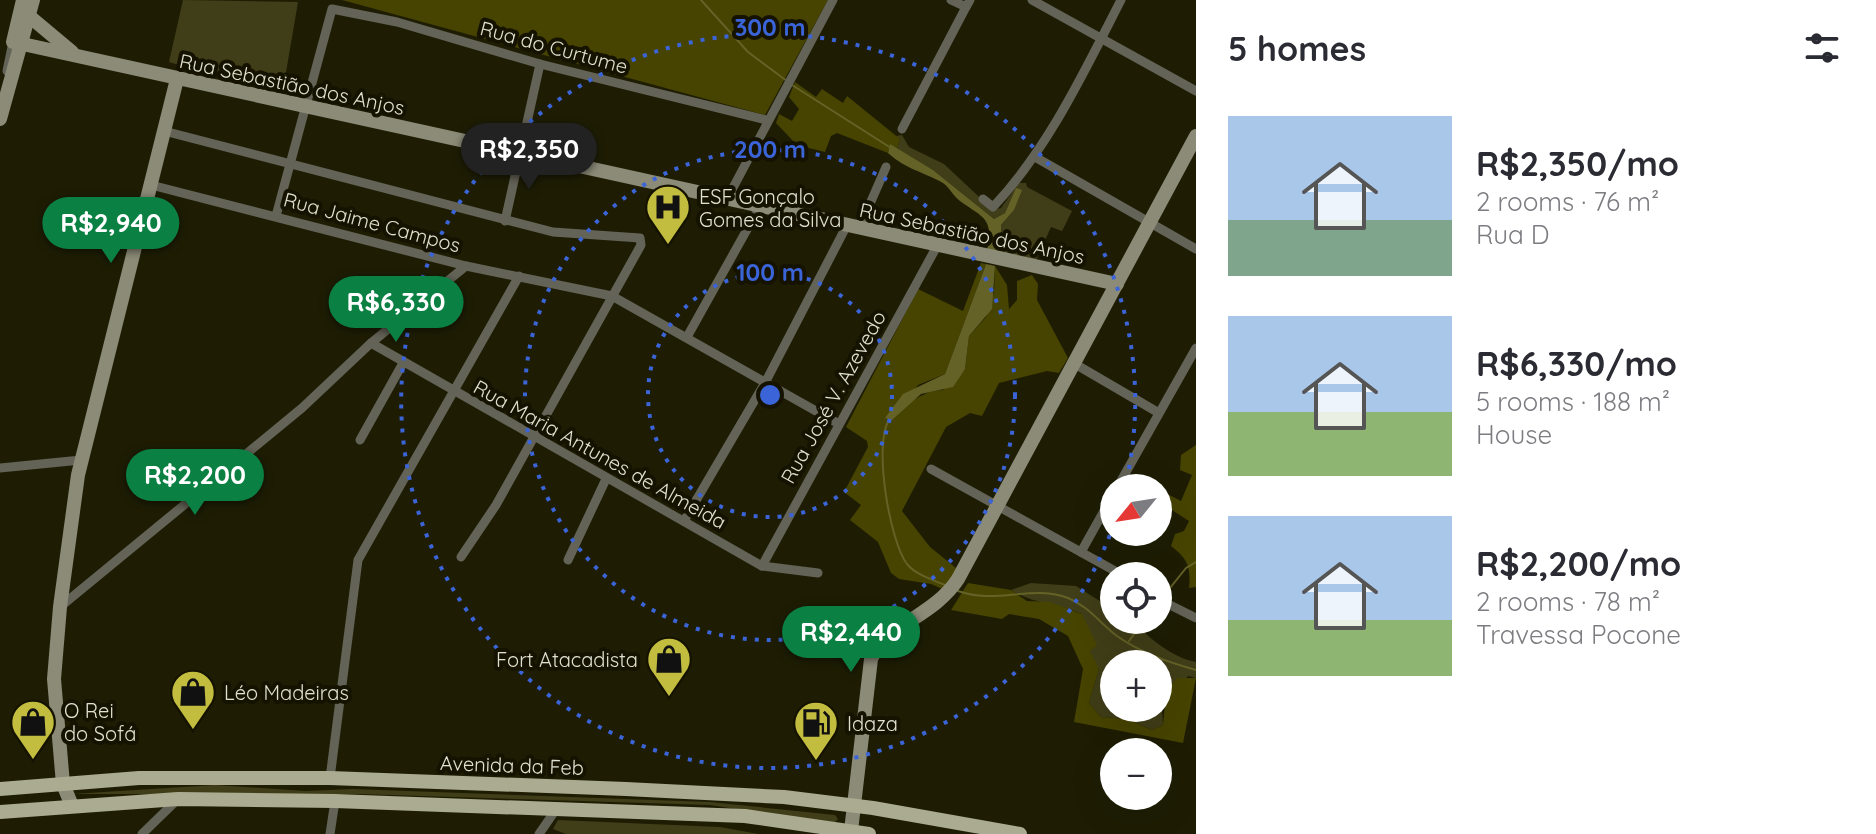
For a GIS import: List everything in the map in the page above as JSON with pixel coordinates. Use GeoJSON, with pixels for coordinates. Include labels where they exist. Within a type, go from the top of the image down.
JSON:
{"type":"FeatureCollection","features":[{"type":"Feature","properties":{"kind":"main road","name":"Avenida da Feb"},"geometry":{"type":"LineString","coordinates":[[1,788],[139,778],[330,778],[626,789],[784,797],[1020,834]]}},
{"type":"Feature","properties":{"kind":"main road","name":"Avenida da Feb"},"geometry":{"type":"LineString","coordinates":[[0,812],[178,799],[335,801],[711,815],[869,834]]}},
{"type":"Feature","properties":{"kind":"main road"},"geometry":{"type":"LineString","coordinates":[[711,815],[811,834]]}},
{"type":"Feature","properties":{"kind":"street"},"geometry":{"type":"LineString","coordinates":[[0,119],[23,0]]}},
{"type":"Feature","properties":{"kind":"street"},"geometry":{"type":"LineString","coordinates":[[17,43],[33,0]]}},
{"type":"Feature","properties":{"kind":"street"},"geometry":{"type":"LineString","coordinates":[[727,199],[833,0]]}},
{"type":"Feature","properties":{"kind":"street"},"geometry":{"type":"LineString","coordinates":[[902,129],[968,4],[951,0]]}},
{"type":"Feature","properties":{"kind":"street"},"geometry":{"type":"LineString","coordinates":[[1032,0],[1196,91]]}},
{"type":"Feature","properties":{"kind":"street"},"geometry":{"type":"LineString","coordinates":[[983,199],[993,207],[1009,193],[1035,157],[1121,0]]}},
{"type":"Feature","properties":{"kind":"street","name":"Rua do Curtume"},"geometry":{"type":"LineString","coordinates":[[305,107],[332,9],[397,22],[540,64],[767,120]]}},
{"type":"Feature","properties":{"kind":"street"},"geometry":{"type":"LineString","coordinates":[[29,16],[72,53]]}},
{"type":"Feature","properties":{"kind":"street","name":"Rua Sebastião dos Anjos"},"geometry":{"type":"LineString","coordinates":[[17,43],[1117,284]]}},
{"type":"Feature","properties":{"kind":"street"},"geometry":{"type":"LineString","coordinates":[[505,221],[540,64]]}},
{"type":"Feature","properties":{"kind":"street"},"geometry":{"type":"LineString","coordinates":[[72,806],[63,784],[54,679],[60,607],[81,460],[177,79]]}},
{"type":"Feature","properties":{"kind":"street"},"geometry":{"type":"LineString","coordinates":[[276,216],[305,107]]}},
{"type":"Feature","properties":{"kind":"street"},"geometry":{"type":"LineString","coordinates":[[164,131],[505,221],[585,237],[638,237],[641,245],[532,435],[496,505],[461,557]]}},
{"type":"Feature","properties":{"kind":"street"},"geometry":{"type":"LineString","coordinates":[[849,832],[871,659],[886,637],[928,612],[948,595],[958,579],[1196,136]]}},
{"type":"Feature","properties":{"kind":"street"},"geometry":{"type":"LineString","coordinates":[[1035,157],[1196,249]]}},
{"type":"Feature","properties":{"kind":"street"},"geometry":{"type":"LineString","coordinates":[[684,521],[886,167]]}},
{"type":"Feature","properties":{"kind":"street","name":"Rua Jaime Campos"},"geometry":{"type":"LineString","coordinates":[[151,185],[466,266],[612,296],[839,424]]}},
{"type":"Feature","properties":{"kind":"street"},"geometry":{"type":"LineString","coordinates":[[687,337],[759,208]]}},
{"type":"Feature","properties":{"kind":"street","name":"Rua José V. Azevedo"},"geometry":{"type":"LineString","coordinates":[[762,566],[937,246]]}},
{"type":"Feature","properties":{"kind":"street"},"geometry":{"type":"LineString","coordinates":[[60,607],[302,408],[371,343],[466,266]]}},
{"type":"Feature","properties":{"kind":"street"},"geometry":{"type":"LineString","coordinates":[[330,778],[358,560],[519,276]]}},
{"type":"Feature","properties":{"kind":"street","name":"Rua Maria Antunes de Almeida"},"geometry":{"type":"LineString","coordinates":[[371,343],[762,566],[818,573]]}},
{"type":"Feature","properties":{"kind":"street"},"geometry":{"type":"LineString","coordinates":[[1125,474],[1196,348]]}},
{"type":"Feature","properties":{"kind":"street"},"geometry":{"type":"LineString","coordinates":[[360,440],[403,363]]}},
{"type":"Feature","properties":{"kind":"street"},"geometry":{"type":"LineString","coordinates":[[1075,364],[1159,413]]}},
{"type":"Feature","properties":{"kind":"street"},"geometry":{"type":"LineString","coordinates":[[0,468],[81,460]]}},
{"type":"Feature","properties":{"kind":"street"},"geometry":{"type":"LineString","coordinates":[[931,469],[1100,563]]}},
{"type":"Feature","properties":{"kind":"street"},"geometry":{"type":"LineString","coordinates":[[568,560],[606,479]]}},
{"type":"Feature","properties":{"kind":"street"},"geometry":{"type":"LineString","coordinates":[[1081,552],[1100,518]]}},
{"type":"Feature","properties":{"kind":"street"},"geometry":{"type":"LineString","coordinates":[[1172,606],[1196,618]]}},
{"type":"Feature","properties":{"kind":"street"},"geometry":{"type":"LineString","coordinates":[[142,834],[178,799]]}},
{"type":"Feature","properties":{"kind":"street"},"geometry":{"type":"LineString","coordinates":[[150,800],[157,817]]}},
{"type":"Feature","properties":{"kind":"street"},"geometry":{"type":"LineString","coordinates":[[330,834],[335,801]]}},
{"type":"Feature","properties":{"kind":"street"},"geometry":{"type":"LineString","coordinates":[[539,834],[557,808]]}},
{"type":"Feature","properties":{"kind":"shaded area"},"geometry":{"type":"Polygon","coordinates":[[[183,0],[298,2],[283,90],[169,62],[183,0]]]}},
{"type":"Feature","properties":{"kind":"shaded area"},"geometry":{"type":"Polygon","coordinates":[[[342,0],[828,0],[765,115],[342,0]]]}},
{"type":"Feature","properties":{"kind":"shaded area"},"geometry":{"type":"Polygon","coordinates":[[[795,82],[816,97],[822,89],[843,103],[847,96],[900,139],[897,149],[890,145],[888,153],[837,133],[831,136],[825,152],[797,145],[776,123],[779,114],[792,121],[799,109],[789,97],[795,82]]]}},
{"type":"Feature","properties":{"kind":"shaded area"},"geometry":{"type":"Polygon","coordinates":[[[902,135],[909,147],[944,164],[993,210],[1001,208],[1019,183],[1026,183],[1027,187],[1072,211],[1062,231],[1051,227],[1036,260],[1001,254],[1001,225],[1014,210],[1016,189],[1005,213],[994,219],[933,170],[897,149],[900,139],[896,136],[902,135]]]}},
{"type":"Feature","properties":{"kind":"shaded area"},"geometry":{"type":"Polygon","coordinates":[[[890,144],[933,170],[994,219],[1005,213],[1016,188],[1022,190],[1014,210],[1001,225],[1001,254],[987,251],[988,225],[980,215],[943,183],[895,159],[888,153],[890,144]]]}},
{"type":"Feature","properties":{"kind":"shaded area"},"geometry":{"type":"Polygon","coordinates":[[[981,263],[986,264],[945,374],[918,385],[892,420],[921,396],[943,390],[965,369],[969,336],[986,317],[994,292],[995,266],[1007,285],[1009,309],[1017,300],[1017,281],[1032,275],[1038,284],[1037,300],[1068,358],[1059,373],[1047,371],[999,383],[982,416],[970,413],[946,427],[902,511],[930,547],[956,568],[947,591],[931,584],[899,579],[891,573],[878,542],[850,520],[861,505],[844,492],[868,447],[867,441],[846,427],[918,289],[963,311],[981,263]]]}},
{"type":"Feature","properties":{"kind":"shaded area"},"geometry":{"type":"Polygon","coordinates":[[[986,264],[995,266],[992,309],[969,336],[965,369],[953,387],[921,394],[892,420],[885,418],[903,394],[945,374],[986,264]]]}},
{"type":"Feature","properties":{"kind":"shaded area"},"geometry":{"type":"Polygon","coordinates":[[[1196,445],[1196,587],[1189,588],[1187,564],[1171,546],[1175,534],[1184,531],[1189,521],[1172,510],[1172,496],[1181,501],[1192,475],[1180,470],[1181,455],[1196,445]]]}},
{"type":"Feature","properties":{"kind":"shaded area"},"geometry":{"type":"Polygon","coordinates":[[[968,583],[1011,590],[1027,601],[1050,602],[1082,614],[1097,645],[1090,651],[1099,669],[1089,703],[1100,716],[1100,722],[1134,722],[1152,730],[1163,722],[1172,722],[1172,684],[1177,678],[1196,678],[1183,743],[1172,741],[1172,738],[1157,738],[1074,722],[1083,669],[1068,636],[1039,619],[1009,614],[1002,619],[951,610],[968,583]]]}},
{"type":"Feature","properties":{"kind":"shaded area"},"geometry":{"type":"Polygon","coordinates":[[[1031,583],[1076,586],[1100,601],[1100,634],[1146,634],[1169,650],[1100,650],[1100,716],[1089,703],[1099,669],[1091,659],[1082,614],[1011,590],[1031,583]]]}},
{"type":"Feature","properties":{"kind":"shaded area"},"geometry":{"type":"Polygon","coordinates":[[[1172,652],[1196,662],[1196,678],[1188,676],[1172,696],[1172,652]]]}},
{"type":"Feature","properties":{"kind":"shaded area"},"geometry":{"type":"Polygon","coordinates":[[[1134,722],[1163,722],[1163,725],[1152,730],[1134,722]]]}},
{"type":"Feature","properties":{"kind":"shaded area"},"geometry":{"type":"Polygon","coordinates":[[[215,785],[305,791],[353,789],[710,802],[835,815],[838,819],[833,824],[710,805],[358,794],[72,794],[215,785]]]}},
{"type":"Feature","properties":{"kind":"shaded area"},"geometry":{"type":"Polygon","coordinates":[[[558,820],[720,827],[758,834],[566,834],[553,829],[558,820]]]}},
{"type":"Feature","properties":{"kind":"waterway"},"geometry":{"type":"LineString","coordinates":[[701,0],[748,52],[787,81]]}},
{"type":"Feature","properties":{"kind":"waterway"},"geometry":{"type":"LineString","coordinates":[[792,85],[891,148]]}},
{"type":"Feature","properties":{"kind":"waterway"},"geometry":{"type":"LineString","coordinates":[[889,420],[884,432],[883,471],[895,536],[911,568],[945,585]]}},
{"type":"Feature","properties":{"kind":"waterway"},"geometry":{"type":"LineString","coordinates":[[1172,586],[1186,568],[1196,562]]}},
{"type":"Feature","properties":{"kind":"waterway"},"geometry":{"type":"LineString","coordinates":[[958,591],[987,596],[1042,593],[1068,598],[1082,605],[1117,636],[1136,647],[1196,670]]}},
{"type":"Feature","properties":{"kind":"waterway"},"geometry":{"type":"LineString","coordinates":[[1129,641],[1134,634]]}},
{"type":"Feature","properties":{"kind":"place","name":"ESF Gonçalo Gomes da Silva"},"geometry":{"type":"Point","coordinates":[668,246]}},
{"type":"Feature","properties":{"kind":"place","name":"Fort Atacadista"},"geometry":{"type":"Point","coordinates":[669,698]}},
{"type":"Feature","properties":{"kind":"place","name":"Léo Madeiras"},"geometry":{"type":"Point","coordinates":[193,731]}},
{"type":"Feature","properties":{"kind":"place","name":"O Rei do Sofá"},"geometry":{"type":"Point","coordinates":[33,761]}},
{"type":"Feature","properties":{"kind":"place","name":"Idaza"},"geometry":{"type":"Point","coordinates":[816,762]}}]}
